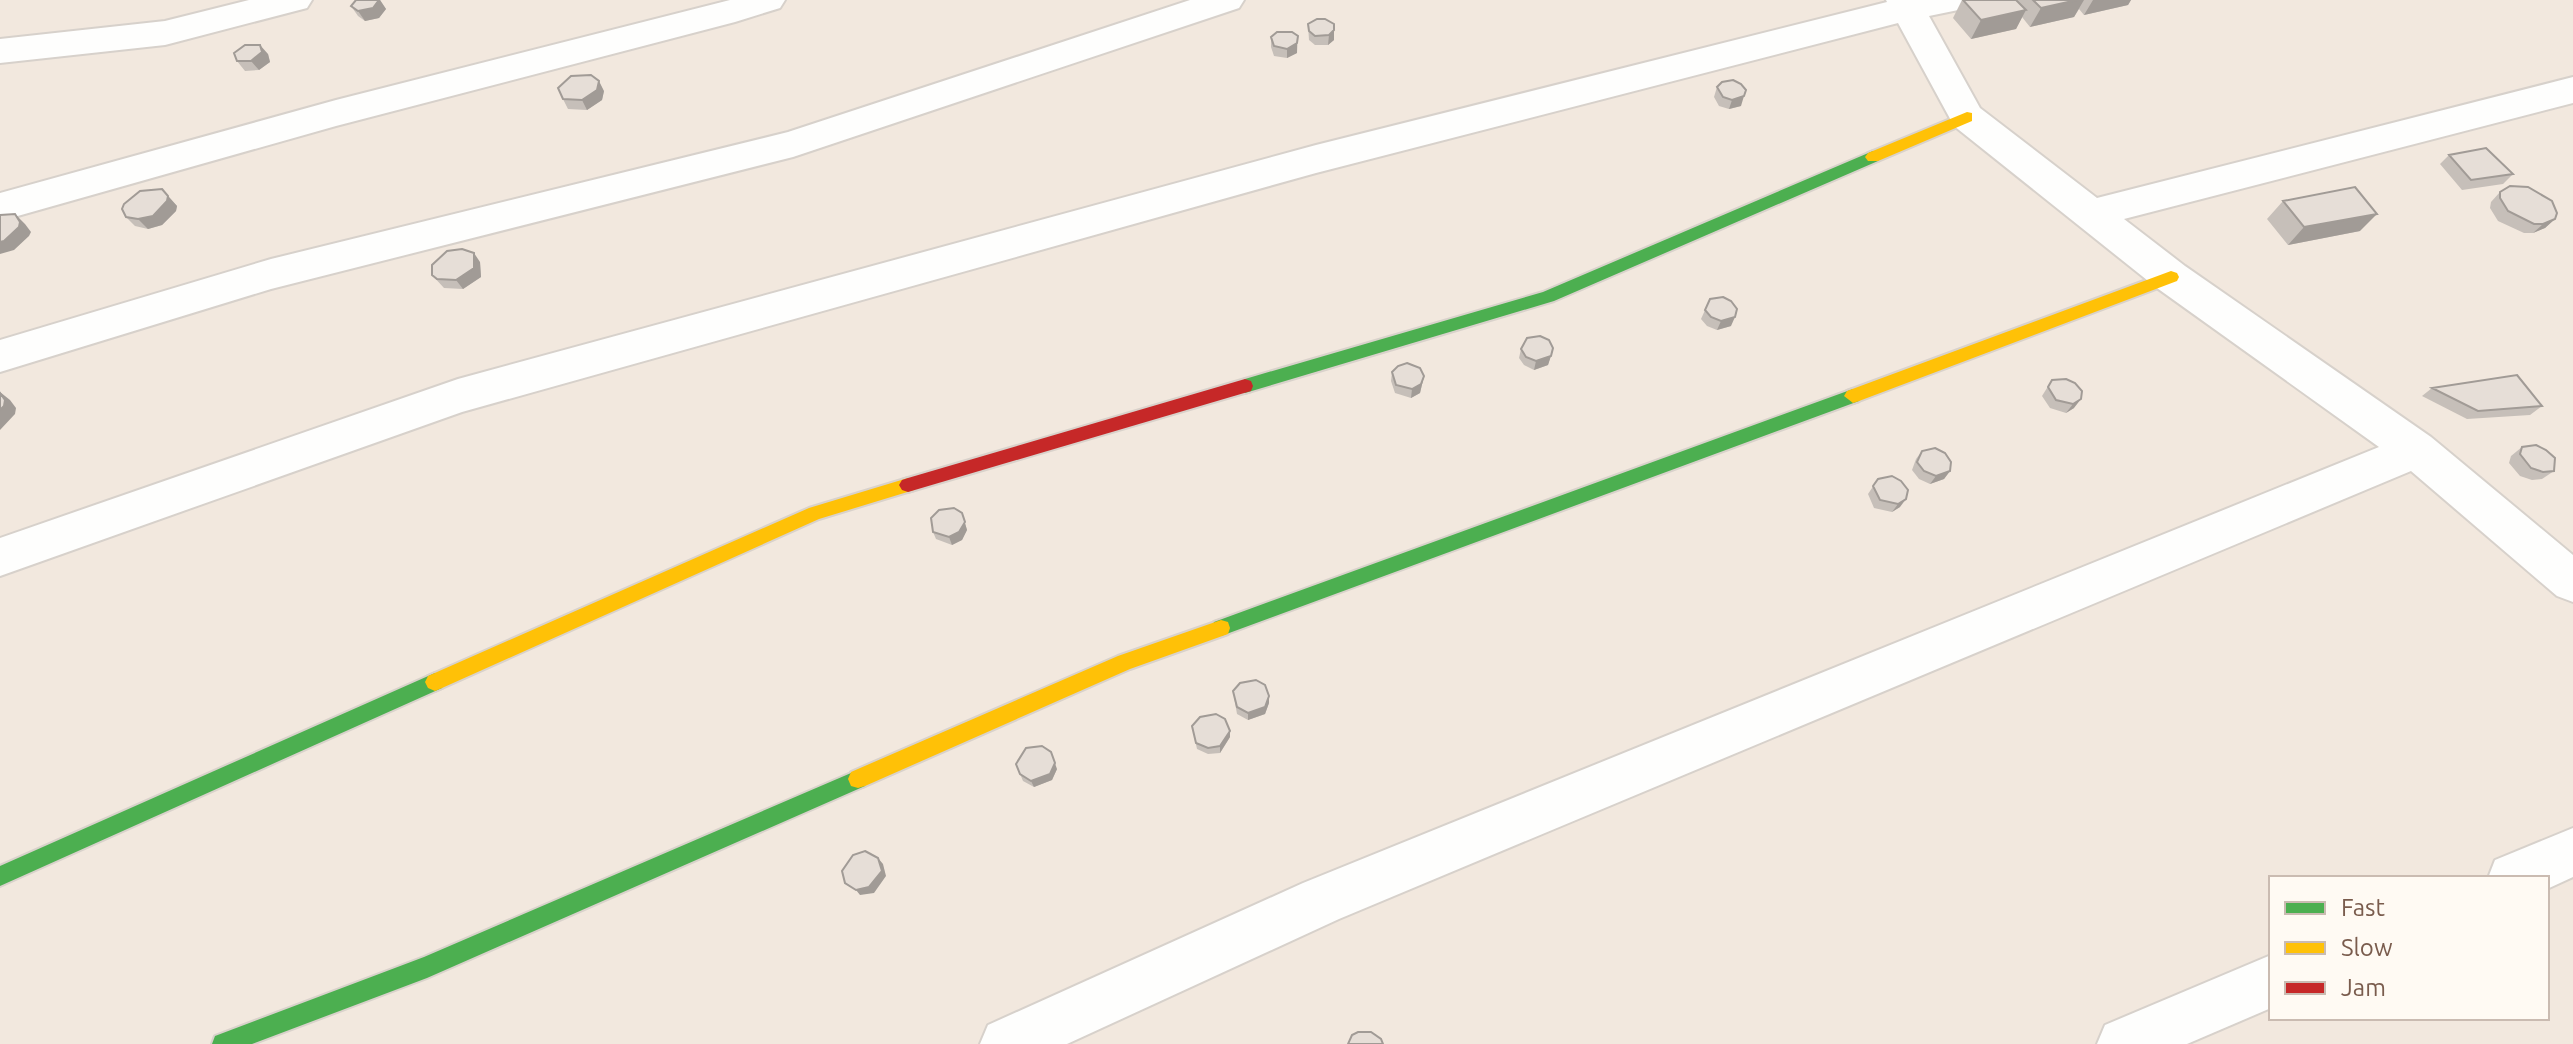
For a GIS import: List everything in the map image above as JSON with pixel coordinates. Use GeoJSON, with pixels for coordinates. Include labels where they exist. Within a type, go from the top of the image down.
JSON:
{"type":"FeatureCollection","features":[{"type":"Feature","properties":{"kind":"street"},"geometry":{"type":"LineString","coordinates":[[0,51],[165,33],[295,0]]}},
{"type":"Feature","properties":{"kind":"street"},"geometry":{"type":"LineString","coordinates":[[0,207],[336,113],[768,0]]}},
{"type":"Feature","properties":{"kind":"street"},"geometry":{"type":"LineString","coordinates":[[0,356],[271,274],[793,144],[1227,0]]}},
{"type":"Feature","properties":{"kind":"street"},"geometry":{"type":"LineString","coordinates":[[0,557],[458,396],[1316,159],[1906,4],[1956,0]]}},
{"type":"Feature","properties":{"kind":"street"},"geometry":{"type":"LineString","coordinates":[[1906,4],[1967,117],[2171,277],[2416,450],[2573,582]]}},
{"type":"Feature","properties":{"kind":"street"},"geometry":{"type":"LineString","coordinates":[[2090,214],[2573,90]]}},
{"type":"Feature","properties":{"kind":"street"},"geometry":{"type":"LineString","coordinates":[[0,876],[815,513],[1548,297],[1967,117]]}},
{"type":"Feature","properties":{"kind":"street"},"geometry":{"type":"LineString","coordinates":[[223,1044],[427,967],[1125,662],[1592,494],[2171,277]]}},
{"type":"Feature","properties":{"kind":"street"},"geometry":{"type":"LineString","coordinates":[[1007,1044],[1336,895],[2416,450]]}},
{"type":"Feature","properties":{"kind":"street"},"geometry":{"type":"LineString","coordinates":[[2518,876],[2573,852]]}},
{"type":"Feature","properties":{"kind":"street"},"geometry":{"type":"LineString","coordinates":[[2124,1044],[2269,982]]}},
{"type":"Feature","properties":{"kind":"shaded area"},"geometry":{"type":"Polygon","coordinates":[[[0,0],[2573,0],[2573,1044],[0,1044],[0,0]]]}},
{"type":"Feature","properties":{"kind":"building"},"geometry":{"type":"Polygon","coordinates":[[[356,0],[379,0],[373,8],[358,11],[351,6],[356,0]]]}},
{"type":"Feature","properties":{"kind":"building"},"geometry":{"type":"Polygon","coordinates":[[[1963,0],[2016,0],[2026,10],[1981,20],[1963,0]]]}},
{"type":"Feature","properties":{"kind":"building"},"geometry":{"type":"Polygon","coordinates":[[[2033,0],[2077,0],[2041,8],[2033,0]]]}},
{"type":"Feature","properties":{"kind":"building"},"geometry":{"type":"Polygon","coordinates":[[[1317,19],[1334,24],[1334,30],[1329,35],[1315,36],[1309,31],[1308,24],[1317,19]]]}},
{"type":"Feature","properties":{"kind":"building"},"geometry":{"type":"Polygon","coordinates":[[[1277,32],[1292,32],[1298,36],[1297,43],[1287,49],[1274,46],[1271,37],[1277,32]]]}},
{"type":"Feature","properties":{"kind":"building"},"geometry":{"type":"Polygon","coordinates":[[[245,45],[260,45],[262,52],[251,61],[237,61],[234,53],[245,45]]]}},
{"type":"Feature","properties":{"kind":"building"},"geometry":{"type":"Polygon","coordinates":[[[591,75],[599,81],[597,90],[582,100],[563,99],[558,88],[571,76],[591,75]]]}},
{"type":"Feature","properties":{"kind":"building"},"geometry":{"type":"Polygon","coordinates":[[[1733,80],[1746,90],[1744,96],[1732,100],[1723,97],[1717,87],[1722,82],[1733,80]]]}},
{"type":"Feature","properties":{"kind":"building"},"geometry":{"type":"Polygon","coordinates":[[[2486,148],[2513,174],[2471,180],[2449,155],[2486,148]]]}},
{"type":"Feature","properties":{"kind":"building"},"geometry":{"type":"Polygon","coordinates":[[[2510,186],[2528,187],[2552,201],[2557,213],[2555,219],[2534,224],[2508,211],[2500,192],[2510,186]]]}},
{"type":"Feature","properties":{"kind":"building"},"geometry":{"type":"Polygon","coordinates":[[[2355,187],[2377,214],[2304,227],[2283,201],[2355,187]]]}},
{"type":"Feature","properties":{"kind":"building"},"geometry":{"type":"Polygon","coordinates":[[[162,189],[168,196],[167,201],[153,216],[138,219],[126,217],[122,209],[124,204],[140,191],[162,189]]]}},
{"type":"Feature","properties":{"kind":"building"},"geometry":{"type":"Polygon","coordinates":[[[15,214],[20,222],[19,227],[0,242],[0,215],[15,214]]]}},
{"type":"Feature","properties":{"kind":"building"},"geometry":{"type":"Polygon","coordinates":[[[462,249],[474,253],[474,268],[456,280],[437,279],[432,275],[432,265],[447,251],[462,249]]]}},
{"type":"Feature","properties":{"kind":"building"},"geometry":{"type":"Polygon","coordinates":[[[1723,297],[1737,309],[1735,317],[1721,321],[1705,310],[1710,299],[1723,297]]]}},
{"type":"Feature","properties":{"kind":"building"},"geometry":{"type":"Polygon","coordinates":[[[1540,336],[1549,340],[1553,348],[1551,356],[1536,361],[1526,357],[1521,349],[1527,338],[1540,336]]]}},
{"type":"Feature","properties":{"kind":"building"},"geometry":{"type":"Polygon","coordinates":[[[1407,363],[1420,368],[1424,376],[1421,384],[1412,389],[1396,385],[1392,372],[1407,363]]]}},
{"type":"Feature","properties":{"kind":"building"},"geometry":{"type":"Polygon","coordinates":[[[2517,375],[2542,406],[2478,411],[2432,388],[2517,375]]]}},
{"type":"Feature","properties":{"kind":"building"},"geometry":{"type":"Polygon","coordinates":[[[2066,379],[2082,391],[2081,399],[2073,404],[2056,400],[2048,387],[2052,380],[2066,379]]]}},
{"type":"Feature","properties":{"kind":"building"},"geometry":{"type":"Polygon","coordinates":[[[0,393],[5,400],[0,410],[0,393]]]}},
{"type":"Feature","properties":{"kind":"building"},"geometry":{"type":"Polygon","coordinates":[[[2536,445],[2555,458],[2554,471],[2543,472],[2531,468],[2520,454],[2522,447],[2536,445]]]}},
{"type":"Feature","properties":{"kind":"building"},"geometry":{"type":"Polygon","coordinates":[[[1935,448],[1945,453],[1951,462],[1950,471],[1936,476],[1924,471],[1917,462],[1922,451],[1935,448]]]}},
{"type":"Feature","properties":{"kind":"building"},"geometry":{"type":"Polygon","coordinates":[[[1892,476],[1908,490],[1906,499],[1898,504],[1880,500],[1873,486],[1878,479],[1892,476]]]}},
{"type":"Feature","properties":{"kind":"building"},"geometry":{"type":"Polygon","coordinates":[[[954,508],[962,513],[965,522],[959,532],[949,537],[933,532],[931,518],[939,510],[954,508]]]}},
{"type":"Feature","properties":{"kind":"building"},"geometry":{"type":"Polygon","coordinates":[[[1256,680],[1265,685],[1269,696],[1265,707],[1248,713],[1237,707],[1233,691],[1240,683],[1256,680]]]}},
{"type":"Feature","properties":{"kind":"building"},"geometry":{"type":"Polygon","coordinates":[[[1216,714],[1225,719],[1230,731],[1220,746],[1208,748],[1196,743],[1192,726],[1200,717],[1216,714]]]}},
{"type":"Feature","properties":{"kind":"building"},"geometry":{"type":"Polygon","coordinates":[[[1042,746],[1051,752],[1055,763],[1050,774],[1031,781],[1020,774],[1016,764],[1026,748],[1042,746]]]}},
{"type":"Feature","properties":{"kind":"building"},"geometry":{"type":"Polygon","coordinates":[[[865,851],[878,858],[882,871],[869,887],[856,890],[845,883],[842,871],[853,855],[865,851]]]}},
{"type":"Feature","properties":{"kind":"building"},"geometry":{"type":"Polygon","coordinates":[[[1371,1032],[1383,1044],[1348,1044],[1352,1035],[1371,1032]]]}},
{"type":"Feature","properties":{"kind":"traffic: fast"},"geometry":{"type":"LineString","coordinates":[[1245,386],[1548,297],[1873,157]]}},
{"type":"Feature","properties":{"kind":"traffic: fast"},"geometry":{"type":"LineString","coordinates":[[1221,628],[1853,396]]}},
{"type":"Feature","properties":{"kind":"traffic: fast"},"geometry":{"type":"LineString","coordinates":[[0,876],[435,682]]}},
{"type":"Feature","properties":{"kind":"traffic: fast"},"geometry":{"type":"LineString","coordinates":[[223,1044],[427,967],[858,779]]}},
{"type":"Feature","properties":{"kind":"traffic: slow"},"geometry":{"type":"LineString","coordinates":[[1873,157],[1967,117]]}},
{"type":"Feature","properties":{"kind":"traffic: slow"},"geometry":{"type":"LineString","coordinates":[[1853,396],[2171,277]]}},
{"type":"Feature","properties":{"kind":"traffic: slow"},"geometry":{"type":"LineString","coordinates":[[435,682],[815,513],[908,485]]}},
{"type":"Feature","properties":{"kind":"traffic: slow"},"geometry":{"type":"LineString","coordinates":[[858,779],[1125,662],[1221,628]]}},
{"type":"Feature","properties":{"kind":"traffic: jam"},"geometry":{"type":"LineString","coordinates":[[908,485],[1245,386]]}}]}
